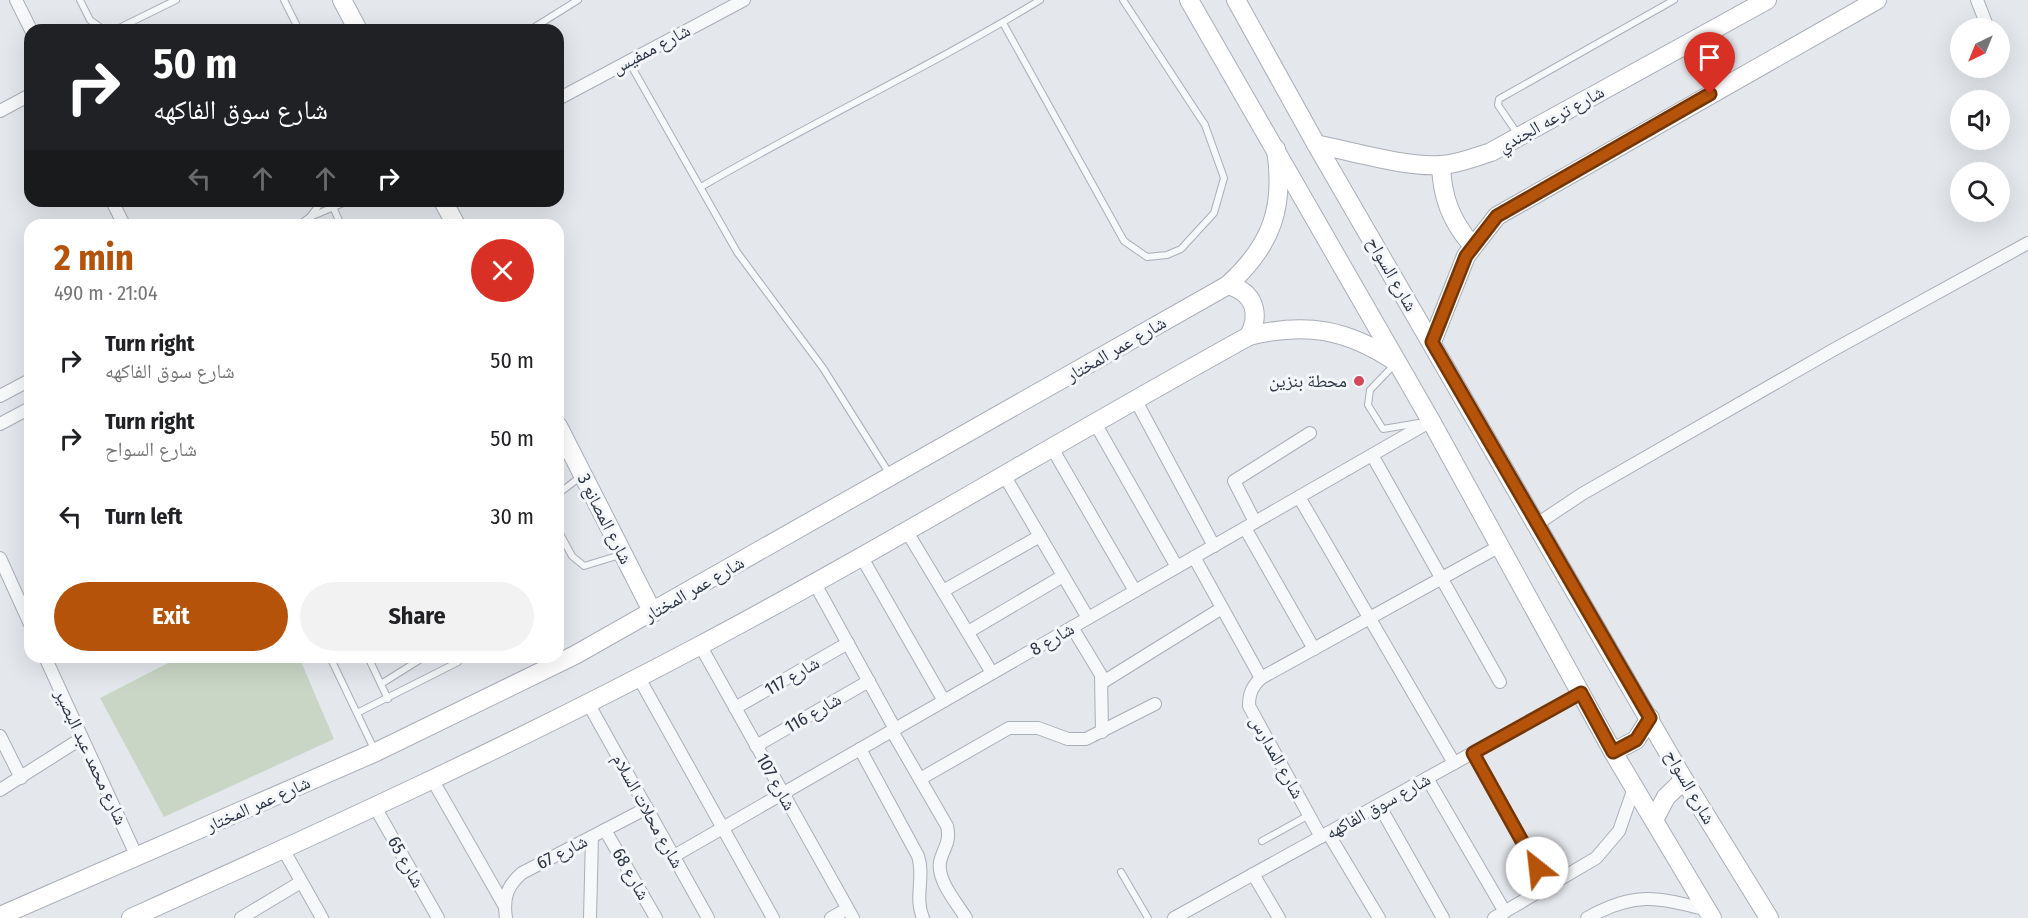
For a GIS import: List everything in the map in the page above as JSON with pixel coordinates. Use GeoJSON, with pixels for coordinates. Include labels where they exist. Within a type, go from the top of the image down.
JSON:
{"type":"FeatureCollection","features":[{"type":"Feature","properties":{"kind":"main road"},"geometry":{"type":"LineString","coordinates":[[342,0],[355,24]]}},
{"type":"Feature","properties":{"kind":"main road"},"geometry":{"type":"LineString","coordinates":[[1189,0],[1431,421],[1613,752],[1710,914]]}},
{"type":"Feature","properties":{"kind":"main road","name":"شارع السواح"},"geometry":{"type":"LineString","coordinates":[[1236,0],[1316,144],[1684,780],[1769,918]]}},
{"type":"Feature","properties":{"kind":"main road","name":"شارع ترعه الجندي"},"geometry":{"type":"LineString","coordinates":[[1316,144],[1441,165],[1491,152],[1767,0]]}},
{"type":"Feature","properties":{"kind":"main road"},"geometry":{"type":"LineString","coordinates":[[1432,342],[1472,245],[1497,216],[1877,0]]}},
{"type":"Feature","properties":{"kind":"main road","name":"شارع عمر المختار"},"geometry":{"type":"LineString","coordinates":[[564,660],[653,613],[1228,285],[1262,248],[1273,224],[1280,174],[1276,149]]}},
{"type":"Feature","properties":{"kind":"main road"},"geometry":{"type":"LineString","coordinates":[[1441,165],[1445,200],[1461,231],[1472,245]]}},
{"type":"Feature","properties":{"kind":"main road"},"geometry":{"type":"LineString","coordinates":[[1228,285],[1244,292],[1254,306],[1255,324],[1249,336]]}},
{"type":"Feature","properties":{"kind":"main road"},"geometry":{"type":"LineString","coordinates":[[131,918],[375,807],[639,678],[861,556],[1249,336],[1300,328],[1326,330],[1367,344],[1396,362]]}},
{"type":"Feature","properties":{"kind":"main road","name":"شارع المصانع 3"},"geometry":{"type":"LineString","coordinates":[[564,443],[583,475],[653,613]]}},
{"type":"Feature","properties":{"kind":"main road","name":"شارع عمر المختار"},"geometry":{"type":"LineString","coordinates":[[0,916],[376,752],[559,663]]}},
{"type":"Feature","properties":{"kind":"main road"},"geometry":{"type":"LineString","coordinates":[[1613,752],[1636,740],[1650,718]]}},
{"type":"Feature","properties":{"kind":"main road"},"geometry":{"type":"LineString","coordinates":[[1654,820],[1666,797],[1684,780]]}},
{"type":"Feature","properties":{"kind":"street"},"geometry":{"type":"LineString","coordinates":[[16,0],[28,24]]}},
{"type":"Feature","properties":{"kind":"street","name":"شارع ممفيس"},"geometry":{"type":"LineString","coordinates":[[564,96],[744,0]]}},
{"type":"Feature","properties":{"kind":"street"},"geometry":{"type":"LineString","coordinates":[[1977,0],[1984,18]]}},
{"type":"Feature","properties":{"kind":"street"},"geometry":{"type":"LineString","coordinates":[[0,111],[24,97]]}},
{"type":"Feature","properties":{"kind":"street"},"geometry":{"type":"LineString","coordinates":[[1537,524],[1582,494],[1813,361],[2028,243]]}},
{"type":"Feature","properties":{"kind":"street"},"geometry":{"type":"LineString","coordinates":[[0,396],[24,383]]}},
{"type":"Feature","properties":{"kind":"street"},"geometry":{"type":"LineString","coordinates":[[1135,399],[1214,546]]}},
{"type":"Feature","properties":{"kind":"street"},"geometry":{"type":"LineString","coordinates":[[0,424],[24,411]]}},
{"type":"Feature","properties":{"kind":"street","name":"شارع 8"},"geometry":{"type":"LineString","coordinates":[[674,856],[1431,421]]}},
{"type":"Feature","properties":{"kind":"street"},"geometry":{"type":"LineString","coordinates":[[1095,423],[1177,567]]}},
{"type":"Feature","properties":{"kind":"street"},"geometry":{"type":"LineString","coordinates":[[1310,433],[1234,481],[1250,525],[1314,649]]}},
{"type":"Feature","properties":{"kind":"street"},"geometry":{"type":"LineString","coordinates":[[1052,448],[1135,591]]}},
{"type":"Feature","properties":{"kind":"street"},"geometry":{"type":"LineString","coordinates":[[1372,455],[1500,682]]}},
{"type":"Feature","properties":{"kind":"street"},"geometry":{"type":"LineString","coordinates":[[1004,475],[1088,618]]}},
{"type":"Feature","properties":{"kind":"street"},"geometry":{"type":"LineString","coordinates":[[1299,497],[1454,763]]}},
{"type":"Feature","properties":{"kind":"street"},"geometry":{"type":"LineString","coordinates":[[906,530],[992,673]]}},
{"type":"Feature","properties":{"kind":"street"},"geometry":{"type":"LineString","coordinates":[[943,591],[1040,536]]}},
{"type":"Feature","properties":{"kind":"street"},"geometry":{"type":"LineString","coordinates":[[1194,557],[1261,678],[1500,546]]}},
{"type":"Feature","properties":{"kind":"street"},"geometry":{"type":"LineString","coordinates":[[861,556],[944,701]]}},
{"type":"Feature","properties":{"kind":"street"},"geometry":{"type":"LineString","coordinates":[[0,558],[24,611]]}},
{"type":"Feature","properties":{"kind":"street"},"geometry":{"type":"LineString","coordinates":[[968,632],[1063,576]]}},
{"type":"Feature","properties":{"kind":"street"},"geometry":{"type":"LineString","coordinates":[[814,582],[947,826],[950,838],[940,861],[940,874],[966,918]]}},
{"type":"Feature","properties":{"kind":"street"},"geometry":{"type":"LineString","coordinates":[[1103,682],[1222,608]]}},
{"type":"Feature","properties":{"kind":"street"},"geometry":{"type":"LineString","coordinates":[[1072,627],[1098,667],[1103,682],[1102,732]]}},
{"type":"Feature","properties":{"kind":"street","name":"شارع 117"},"geometry":{"type":"LineString","coordinates":[[735,708],[848,643]]}},
{"type":"Feature","properties":{"kind":"street","name":"شارع 107"},"geometry":{"type":"LineString","coordinates":[[700,645],[850,913]]}},
{"type":"Feature","properties":{"kind":"street","name":"شارع محمد عبد البصير"},"geometry":{"type":"LineString","coordinates":[[48,663],[137,857]]}},
{"type":"Feature","properties":{"kind":"street"},"geometry":{"type":"LineString","coordinates":[[639,678],[773,918]]}},
{"type":"Feature","properties":{"kind":"street","name":"شارع المدارس"},"geometry":{"type":"LineString","coordinates":[[1261,678],[1253,685],[1249,695],[1249,706],[1309,815],[1325,835],[1379,918]]}},
{"type":"Feature","properties":{"kind":"street","name":"شارع 116"},"geometry":{"type":"LineString","coordinates":[[756,746],[869,681]]}},
{"type":"Feature","properties":{"kind":"street","name":"شارع سوق الفاكهه"},"geometry":{"type":"LineString","coordinates":[[1174,918],[1581,693]]}},
{"type":"Feature","properties":{"kind":"street","name":"شارع محلات السلام"},"geometry":{"type":"LineString","coordinates":[[588,704],[708,918]]}},
{"type":"Feature","properties":{"kind":"street"},"geometry":{"type":"LineString","coordinates":[[920,779],[1009,728],[1038,728],[1068,739],[1086,739],[1155,704]]}},
{"type":"Feature","properties":{"kind":"street"},"geometry":{"type":"LineString","coordinates":[[0,736],[21,778]]}},
{"type":"Feature","properties":{"kind":"street"},"geometry":{"type":"LineString","coordinates":[[0,790],[82,738]]}},
{"type":"Feature","properties":{"kind":"street"},"geometry":{"type":"LineString","coordinates":[[860,749],[918,855],[922,874],[918,894],[923,918]]}},
{"type":"Feature","properties":{"kind":"street"},"geometry":{"type":"LineString","coordinates":[[1473,753],[1548,887]]}},
{"type":"Feature","properties":{"kind":"street"},"geometry":{"type":"LineString","coordinates":[[1427,778],[1499,915],[1582,868],[1608,846],[1627,815],[1634,788]]}},
{"type":"Feature","properties":{"kind":"street"},"geometry":{"type":"LineString","coordinates":[[432,779],[504,904],[506,918]]}},
{"type":"Feature","properties":{"kind":"street"},"geometry":{"type":"LineString","coordinates":[[1379,805],[1443,918]]}},
{"type":"Feature","properties":{"kind":"street","name":"شارع 65"},"geometry":{"type":"LineString","coordinates":[[375,807],[438,918]]}},
{"type":"Feature","properties":{"kind":"street","name":"شارع 67"},"geometry":{"type":"LineString","coordinates":[[504,904],[507,889],[522,873],[647,808]]}},
{"type":"Feature","properties":{"kind":"street","name":"شارع 68"},"geometry":{"type":"LineString","coordinates":[[605,830],[656,918]]}},
{"type":"Feature","properties":{"kind":"street"},"geometry":{"type":"LineString","coordinates":[[590,918],[592,837]]}},
{"type":"Feature","properties":{"kind":"street"},"geometry":{"type":"LineString","coordinates":[[283,849],[322,918]]}},
{"type":"Feature","properties":{"kind":"street"},"geometry":{"type":"LineString","coordinates":[[1253,874],[1279,918]]}},
{"type":"Feature","properties":{"kind":"street"},"geometry":{"type":"LineString","coordinates":[[241,918],[301,882]]}},
{"type":"Feature","properties":{"kind":"street"},"geometry":{"type":"LineString","coordinates":[[1587,918],[1621,901],[1640,897],[1664,898],[1710,914]]}},
{"type":"Feature","properties":{"kind":"street"},"geometry":{"type":"LineString","coordinates":[[831,918],[850,913]]}},
{"type":"Feature","properties":{"kind":"lane"},"geometry":{"type":"LineString","coordinates":[[81,0],[90,20],[96,24]]}},
{"type":"Feature","properties":{"kind":"lane"},"geometry":{"type":"LineString","coordinates":[[127,24],[176,0]]}},
{"type":"Feature","properties":{"kind":"lane"},"geometry":{"type":"LineString","coordinates":[[284,0],[296,24]]}},
{"type":"Feature","properties":{"kind":"lane"},"geometry":{"type":"LineString","coordinates":[[540,24],[578,0]]}},
{"type":"Feature","properties":{"kind":"lane"},"geometry":{"type":"LineString","coordinates":[[701,187],[794,133],[1003,23],[1040,0]]}},
{"type":"Feature","properties":{"kind":"lane"},"geometry":{"type":"LineString","coordinates":[[1003,23],[1124,241],[1147,257],[1167,255],[1181,249],[1214,213],[1224,178],[1205,125],[1123,0]]}},
{"type":"Feature","properties":{"kind":"lane"},"geometry":{"type":"LineString","coordinates":[[1520,136],[1498,105],[1498,99],[1674,0]]}},
{"type":"Feature","properties":{"kind":"lane"},"geometry":{"type":"LineString","coordinates":[[628,62],[737,252],[823,368],[891,476]]}},
{"type":"Feature","properties":{"kind":"lane"},"geometry":{"type":"LineString","coordinates":[[310,217],[318,207]]}},
{"type":"Feature","properties":{"kind":"lane"},"geometry":{"type":"LineString","coordinates":[[307,219],[333,207],[338,219]]}},
{"type":"Feature","properties":{"kind":"lane"},"geometry":{"type":"LineString","coordinates":[[1396,362],[1370,390],[1367,397],[1368,405],[1380,427],[1386,429],[1431,421]]}},
{"type":"Feature","properties":{"kind":"lane"},"geometry":{"type":"LineString","coordinates":[[564,489],[583,475]]}},
{"type":"Feature","properties":{"kind":"lane"},"geometry":{"type":"LineString","coordinates":[[564,541],[572,556],[584,566],[623,555]]}},
{"type":"Feature","properties":{"kind":"lane"},"geometry":{"type":"LineString","coordinates":[[333,663],[376,752]]}},
{"type":"Feature","properties":{"kind":"lane"},"geometry":{"type":"LineString","coordinates":[[371,663],[388,699]]}},
{"type":"Feature","properties":{"kind":"lane"},"geometry":{"type":"LineString","coordinates":[[381,684],[414,663]]}},
{"type":"Feature","properties":{"kind":"lane"},"geometry":{"type":"LineString","coordinates":[[357,713],[456,663]]}},
{"type":"Feature","properties":{"kind":"lane"},"geometry":{"type":"LineString","coordinates":[[1262,841],[1309,815]]}},
{"type":"Feature","properties":{"kind":"lane"},"geometry":{"type":"LineString","coordinates":[[1122,872],[1148,918]]}},
{"type":"Feature","properties":{"kind":"green space"},"geometry":{"type":"Polygon","coordinates":[[[168,663],[302,663],[334,739],[164,817],[100,698],[168,663]]]}},
{"type":"Feature","properties":{"kind":"place","name":"محطة بنزين"},"geometry":{"type":"Point","coordinates":[1359,381]}},
{"type":"Feature","properties":{"kind":"route"},"geometry":{"type":"LineString","coordinates":[[1537,868],[1473,753],[1581,693],[1613,752],[1636,740],[1650,718],[1432,342],[1466,256],[1472,245],[1497,216],[1710,94]]}}]}
